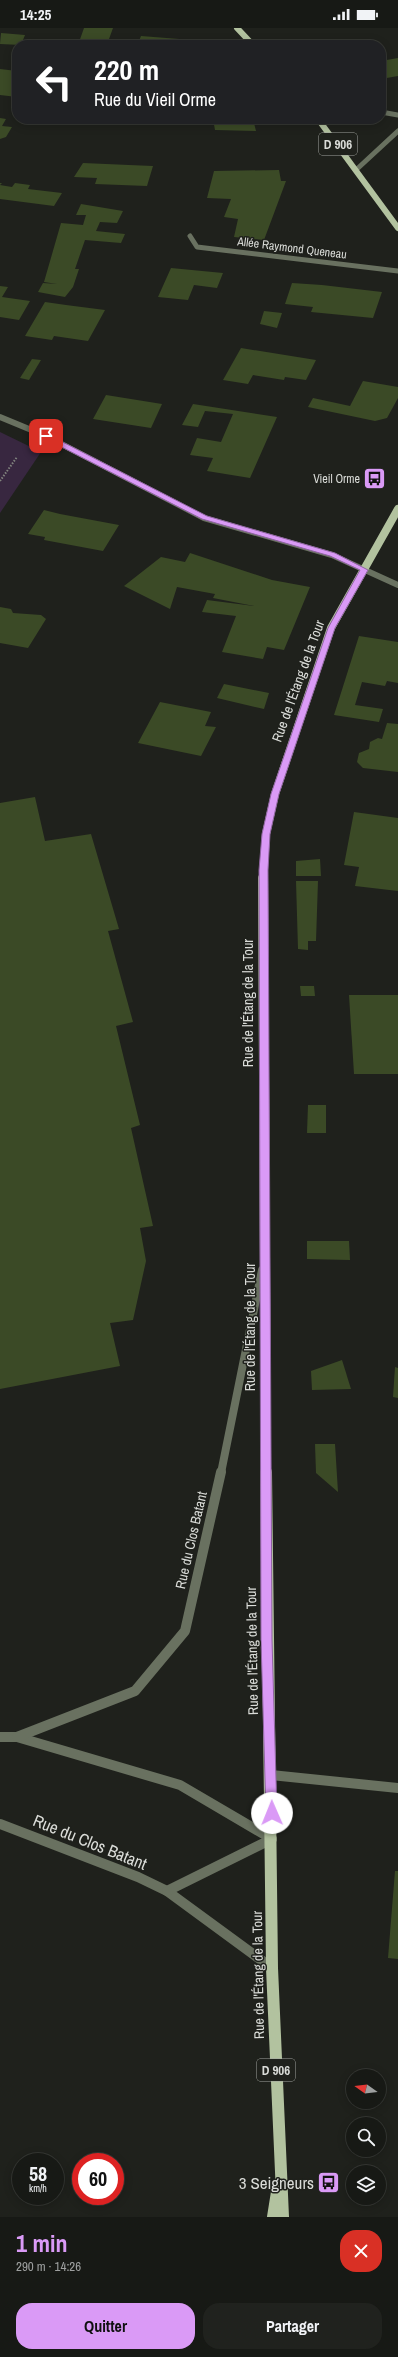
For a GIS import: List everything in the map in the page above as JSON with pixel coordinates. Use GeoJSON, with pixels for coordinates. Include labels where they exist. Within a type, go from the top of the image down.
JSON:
{"type":"FeatureCollection","features":[{"type":"Feature","properties":{"kind":"main road"},"geometry":{"type":"LineString","coordinates":[[237,28],[248,40]]}},
{"type":"Feature","properties":{"kind":"main road","name":"D 906"},"geometry":{"type":"LineString","coordinates":[[322,124],[357,169],[398,228]]}},
{"type":"Feature","properties":{"kind":"main road","name":"Rue de l'Étang de la Tour"},"geometry":{"type":"LineString","coordinates":[[280,2172],[272,1968],[272,1839],[267,1640],[263,882],[266,834],[275,794],[331,628],[398,509]]}},
{"type":"Feature","properties":{"kind":"main road","name":"D 906"},"geometry":{"type":"LineString","coordinates":[[274,2217],[280,2172]]}},
{"type":"Feature","properties":{"kind":"main road","name":"D 906"},"geometry":{"type":"LineString","coordinates":[[280,2172],[283,2217]]}},
{"type":"Feature","properties":{"kind":"street"},"geometry":{"type":"LineString","coordinates":[[386,113],[398,115]]}},
{"type":"Feature","properties":{"kind":"street"},"geometry":{"type":"LineString","coordinates":[[357,169],[398,131]]}},
{"type":"Feature","properties":{"kind":"street","name":"Allée Raymond Queneau"},"geometry":{"type":"LineString","coordinates":[[190,236],[197,247],[398,271]]}},
{"type":"Feature","properties":{"kind":"street"},"geometry":{"type":"LineString","coordinates":[[0,417],[46,436],[204,518],[332,555],[398,585]]}},
{"type":"Feature","properties":{"kind":"street","name":"Rue du Clos Batant"},"geometry":{"type":"LineString","coordinates":[[17,1738],[134,1691],[185,1631],[225,1455],[266,1254]]}},
{"type":"Feature","properties":{"kind":"street","name":"Rue du Clos Batant"},"geometry":{"type":"LineString","coordinates":[[0,1737],[17,1738],[180,1785],[272,1839]]}},
{"type":"Feature","properties":{"kind":"street"},"geometry":{"type":"LineString","coordinates":[[271,1774],[398,1788]]}},
{"type":"Feature","properties":{"kind":"street","name":"Rue du Clos Batant"},"geometry":{"type":"LineString","coordinates":[[0,1824],[138,1877],[167,1892],[272,1968]]}},
{"type":"Feature","properties":{"kind":"street"},"geometry":{"type":"LineString","coordinates":[[167,1892],[272,1839]]}},
{"type":"Feature","properties":{"kind":"shaded area"},"geometry":{"type":"Polygon","coordinates":[[[0,432],[41,452],[0,513],[0,432]]]}},
{"type":"Feature","properties":{"kind":"building"},"geometry":{"type":"Polygon","coordinates":[[[84,28],[113,28],[109,39],[124,40],[80,40],[84,28]]]}},
{"type":"Feature","properties":{"kind":"building"},"geometry":{"type":"Polygon","coordinates":[[[1,33],[25,35],[23,40],[12,40],[12,45],[0,44],[1,33]]]}},
{"type":"Feature","properties":{"kind":"building"},"geometry":{"type":"Polygon","coordinates":[[[141,36],[192,40],[139,40],[141,36]]]}},
{"type":"Feature","properties":{"kind":"building"},"geometry":{"type":"Polygon","coordinates":[[[398,58],[398,76],[386,78],[386,60],[398,58]]]}},
{"type":"Feature","properties":{"kind":"building"},"geometry":{"type":"Polygon","coordinates":[[[0,69],[12,70],[12,96],[0,95],[0,69]]]}},
{"type":"Feature","properties":{"kind":"building"},"geometry":{"type":"Polygon","coordinates":[[[0,118],[6,119],[2,126],[12,127],[6,137],[0,139],[0,118]]]}},
{"type":"Feature","properties":{"kind":"building"},"geometry":{"type":"Polygon","coordinates":[[[214,124],[254,124],[256,131],[215,130],[214,124]]]}},
{"type":"Feature","properties":{"kind":"building"},"geometry":{"type":"Polygon","coordinates":[[[83,163],[153,166],[147,186],[95,184],[97,178],[74,177],[83,163]]]}},
{"type":"Feature","properties":{"kind":"building"},"geometry":{"type":"Polygon","coordinates":[[[279,170],[281,181],[286,181],[264,240],[234,237],[238,219],[224,217],[231,199],[207,198],[214,171],[279,170]]]}},
{"type":"Feature","properties":{"kind":"building"},"geometry":{"type":"Polygon","coordinates":[[[15,183],[30,185],[28,189],[62,193],[54,206],[0,199],[0,185],[12,187],[15,183]]]}},
{"type":"Feature","properties":{"kind":"building"},"geometry":{"type":"Polygon","coordinates":[[[81,204],[123,211],[117,223],[100,222],[96,231],[125,234],[121,243],[85,240],[75,269],[79,269],[73,287],[65,297],[38,292],[43,283],[57,284],[44,282],[61,223],[83,225],[86,215],[76,215],[81,204]]]}},
{"type":"Feature","properties":{"kind":"building"},"geometry":{"type":"Polygon","coordinates":[[[171,268],[223,273],[217,288],[194,285],[188,300],[158,297],[171,268]]]}},
{"type":"Feature","properties":{"kind":"building"},"geometry":{"type":"Polygon","coordinates":[[[292,283],[382,292],[373,318],[311,312],[313,307],[285,304],[292,283]]]}},
{"type":"Feature","properties":{"kind":"building"},"geometry":{"type":"Polygon","coordinates":[[[0,286],[8,287],[2,297],[30,301],[19,320],[0,317],[0,286]]]}},
{"type":"Feature","properties":{"kind":"building"},"geometry":{"type":"Polygon","coordinates":[[[45,302],[105,310],[88,341],[54,336],[52,340],[25,336],[45,302]]]}},
{"type":"Feature","properties":{"kind":"building"},"geometry":{"type":"Polygon","coordinates":[[[264,311],[282,313],[277,328],[260,324],[264,311]]]}},
{"type":"Feature","properties":{"kind":"building"},"geometry":{"type":"Polygon","coordinates":[[[241,348],[316,360],[306,380],[285,377],[284,380],[253,375],[248,384],[223,380],[241,348]]]}},
{"type":"Feature","properties":{"kind":"building"},"geometry":{"type":"Polygon","coordinates":[[[32,359],[41,360],[29,380],[20,378],[32,359]]]}},
{"type":"Feature","properties":{"kind":"building"},"geometry":{"type":"Polygon","coordinates":[[[363,381],[398,387],[398,398],[387,418],[375,421],[308,407],[313,398],[350,406],[363,381]]]}},
{"type":"Feature","properties":{"kind":"building"},"geometry":{"type":"Polygon","coordinates":[[[106,395],[162,404],[151,428],[93,419],[106,395]]]}},
{"type":"Feature","properties":{"kind":"building"},"geometry":{"type":"Polygon","coordinates":[[[193,404],[277,417],[250,478],[207,471],[213,458],[190,455],[197,438],[221,442],[233,414],[205,411],[198,427],[182,425],[193,404]]]}},
{"type":"Feature","properties":{"kind":"building"},"geometry":{"type":"Polygon","coordinates":[[[44,510],[119,525],[103,551],[44,540],[45,537],[28,534],[44,510]]]}},
{"type":"Feature","properties":{"kind":"building"},"geometry":{"type":"Polygon","coordinates":[[[190,553],[272,580],[310,587],[284,650],[267,647],[263,659],[222,652],[236,616],[202,612],[207,600],[254,606],[213,598],[215,594],[177,587],[170,609],[124,586],[161,557],[185,562],[190,553]]]}},
{"type":"Feature","properties":{"kind":"building"},"geometry":{"type":"Polygon","coordinates":[[[0,607],[11,609],[13,613],[41,615],[46,619],[28,648],[0,643],[0,607]]]}},
{"type":"Feature","properties":{"kind":"building"},"geometry":{"type":"Polygon","coordinates":[[[359,636],[398,642],[398,683],[387,681],[385,686],[362,682],[355,705],[383,709],[379,722],[334,715],[359,636]]]}},
{"type":"Feature","properties":{"kind":"building"},"geometry":{"type":"Polygon","coordinates":[[[224,684],[269,693],[264,709],[217,698],[224,684]]]}},
{"type":"Feature","properties":{"kind":"building"},"geometry":{"type":"Polygon","coordinates":[[[160,702],[211,712],[205,726],[216,727],[201,756],[138,743],[160,702]]]}},
{"type":"Feature","properties":{"kind":"building"},"geometry":{"type":"Polygon","coordinates":[[[387,723],[398,724],[398,772],[363,768],[357,762],[359,753],[369,749],[370,742],[378,738],[382,739],[387,723]]]}},
{"type":"Feature","properties":{"kind":"building"},"geometry":{"type":"Polygon","coordinates":[[[35,797],[45,841],[91,834],[119,929],[108,931],[133,1022],[116,1026],[140,1125],[131,1128],[153,1226],[140,1228],[146,1261],[133,1320],[110,1323],[120,1366],[0,1389],[0,803],[35,797]]]}},
{"type":"Feature","properties":{"kind":"building"},"geometry":{"type":"Polygon","coordinates":[[[354,812],[398,818],[398,891],[355,886],[359,867],[344,865],[354,812]]]}},
{"type":"Feature","properties":{"kind":"building"},"geometry":{"type":"Polygon","coordinates":[[[320,859],[321,876],[296,876],[296,861],[320,859]]]}},
{"type":"Feature","properties":{"kind":"building"},"geometry":{"type":"Polygon","coordinates":[[[296,881],[318,881],[316,941],[308,941],[308,950],[298,949],[296,881]]]}},
{"type":"Feature","properties":{"kind":"building"},"geometry":{"type":"Polygon","coordinates":[[[300,986],[314,986],[315,996],[301,996],[300,986]]]}},
{"type":"Feature","properties":{"kind":"building"},"geometry":{"type":"Polygon","coordinates":[[[349,995],[398,995],[398,1074],[354,1074],[349,995]]]}},
{"type":"Feature","properties":{"kind":"building"},"geometry":{"type":"Polygon","coordinates":[[[308,1105],[326,1105],[326,1133],[307,1133],[308,1105]]]}},
{"type":"Feature","properties":{"kind":"building"},"geometry":{"type":"Polygon","coordinates":[[[307,1241],[349,1241],[350,1260],[307,1259],[307,1241]]]}},
{"type":"Feature","properties":{"kind":"building"},"geometry":{"type":"Polygon","coordinates":[[[342,1360],[351,1389],[312,1390],[311,1371],[342,1360]]]}},
{"type":"Feature","properties":{"kind":"building"},"geometry":{"type":"Polygon","coordinates":[[[395,1367],[398,1368],[398,1398],[393,1397],[395,1367]]]}},
{"type":"Feature","properties":{"kind":"building"},"geometry":{"type":"Polygon","coordinates":[[[315,1444],[335,1444],[338,1492],[316,1473],[315,1444]]]}},
{"type":"Feature","properties":{"kind":"building"},"geometry":{"type":"Polygon","coordinates":[[[395,1871],[398,1871],[398,1959],[388,1958],[395,1871]]]}},
{"type":"Feature","properties":{"kind":"place","name":"Vieil Orme"},"geometry":{"type":"Point","coordinates":[375,479]}},
{"type":"Feature","properties":{"kind":"place","name":"3 Seigneurs"},"geometry":{"type":"Point","coordinates":[329,2183]}},
{"type":"Feature","properties":{"kind":"route"},"geometry":{"type":"LineString","coordinates":[[46,436],[204,518],[332,555],[364,570],[331,628],[275,794],[266,834],[263,882],[267,1640],[272,1813]]}}]}
